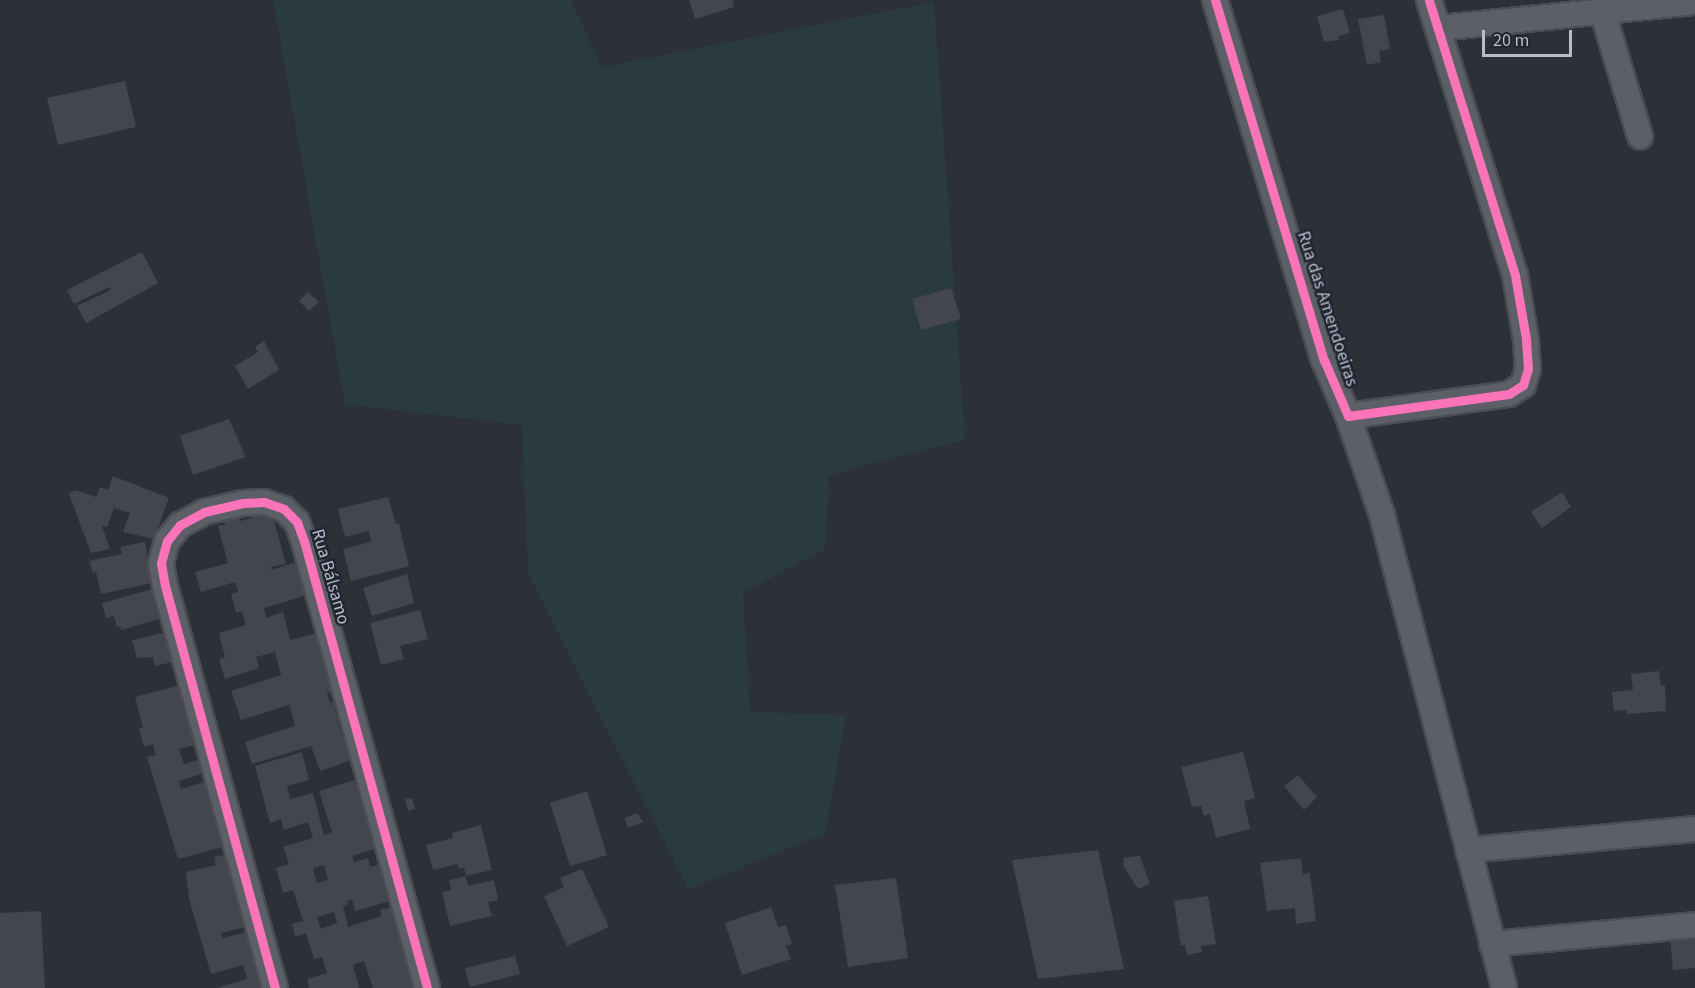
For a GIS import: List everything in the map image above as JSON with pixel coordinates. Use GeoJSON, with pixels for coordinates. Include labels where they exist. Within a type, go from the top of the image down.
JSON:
{"type":"FeatureCollection","features":[{"type":"Feature","properties":{"kind":"street","name":"Rua das Amendoeiras"},"geometry":{"type":"LineString","coordinates":[[1215,0],[1324,360],[1348,416],[1382,515],[1504,988]]}},
{"type":"Feature","properties":{"kind":"street"},"geometry":{"type":"LineString","coordinates":[[1348,416],[1509,394],[1517,391],[1526,377],[1526,339],[1515,275],[1429,0]]}},
{"type":"Feature","properties":{"kind":"street"},"geometry":{"type":"LineString","coordinates":[[1439,28],[1695,2]]}},
{"type":"Feature","properties":{"kind":"street"},"geometry":{"type":"LineString","coordinates":[[1602,10],[1640,136]]}},
{"type":"Feature","properties":{"kind":"street","name":"Rua Bálsamo"},"geometry":{"type":"LineString","coordinates":[[275,988],[165,586],[161,563],[167,541],[180,525],[204,512],[243,503],[264,502],[284,509],[297,522],[304,541],[427,988]]}},
{"type":"Feature","properties":{"kind":"street"},"geometry":{"type":"LineString","coordinates":[[1468,850],[1695,829]]}},
{"type":"Feature","properties":{"kind":"street"},"geometry":{"type":"LineString","coordinates":[[1492,944],[1695,925]]}},
{"type":"Feature","properties":{"kind":"shaded area"},"geometry":{"type":"Polygon","coordinates":[[[273,0],[570,0],[602,67],[934,2],[965,440],[829,475],[825,549],[743,593],[750,712],[846,715],[825,834],[688,889],[528,573],[522,425],[345,404],[273,0]]]}},
{"type":"Feature","properties":{"kind":"building"},"geometry":{"type":"Polygon","coordinates":[[[689,0],[732,0],[734,7],[695,19],[689,0]]]}},
{"type":"Feature","properties":{"kind":"building"},"geometry":{"type":"Polygon","coordinates":[[[1343,9],[1350,33],[1338,36],[1339,40],[1324,42],[1317,16],[1343,9]]]}},
{"type":"Feature","properties":{"kind":"building"},"geometry":{"type":"Polygon","coordinates":[[[1384,15],[1390,49],[1379,51],[1381,62],[1367,65],[1358,19],[1384,15]]]}},
{"type":"Feature","properties":{"kind":"building"},"geometry":{"type":"Polygon","coordinates":[[[125,81],[136,127],[58,145],[47,98],[125,81]]]}},
{"type":"Feature","properties":{"kind":"building"},"geometry":{"type":"Polygon","coordinates":[[[142,252],[158,283],[86,323],[77,306],[111,290],[109,287],[74,304],[67,290],[142,252]]]}},
{"type":"Feature","properties":{"kind":"building"},"geometry":{"type":"Polygon","coordinates":[[[951,288],[961,319],[921,330],[912,299],[951,288]]]}},
{"type":"Feature","properties":{"kind":"building"},"geometry":{"type":"Polygon","coordinates":[[[308,292],[319,302],[309,311],[299,301],[308,292]]]}},
{"type":"Feature","properties":{"kind":"building"},"geometry":{"type":"Polygon","coordinates":[[[264,341],[279,370],[248,389],[235,366],[258,352],[255,347],[264,341]]]}},
{"type":"Feature","properties":{"kind":"building"},"geometry":{"type":"Polygon","coordinates":[[[229,419],[246,457],[193,475],[180,436],[229,419]]]}},
{"type":"Feature","properties":{"kind":"building"},"geometry":{"type":"Polygon","coordinates":[[[113,476],[169,498],[154,539],[123,532],[130,513],[114,508],[107,527],[102,526],[110,549],[91,553],[69,494],[75,490],[96,497],[100,487],[108,490],[113,476]]]}},
{"type":"Feature","properties":{"kind":"building"},"geometry":{"type":"Polygon","coordinates":[[[1562,492],[1571,507],[1542,528],[1531,512],[1562,492]]]}},
{"type":"Feature","properties":{"kind":"building"},"geometry":{"type":"Polygon","coordinates":[[[388,497],[396,524],[399,524],[409,566],[351,581],[343,549],[371,542],[369,531],[345,537],[338,509],[388,497]]]}},
{"type":"Feature","properties":{"kind":"building"},"geometry":{"type":"Polygon","coordinates":[[[272,513],[286,564],[271,567],[272,570],[296,562],[289,538],[301,534],[311,594],[264,608],[266,618],[283,612],[290,640],[325,631],[338,690],[327,693],[330,703],[333,702],[342,736],[349,734],[357,758],[320,771],[311,746],[252,764],[245,742],[295,726],[292,714],[289,705],[241,720],[231,691],[281,675],[275,652],[256,657],[259,668],[225,679],[219,659],[225,657],[219,633],[246,625],[242,611],[236,613],[231,594],[238,592],[235,582],[201,592],[195,572],[228,563],[218,526],[225,525],[224,518],[239,515],[240,521],[272,513]]]}},
{"type":"Feature","properties":{"kind":"building"},"geometry":{"type":"Polygon","coordinates":[[[145,542],[152,583],[101,594],[96,572],[93,573],[89,561],[122,554],[120,547],[145,542]]]}},
{"type":"Feature","properties":{"kind":"building"},"geometry":{"type":"Polygon","coordinates":[[[407,574],[414,603],[372,616],[363,588],[407,574]]]}},
{"type":"Feature","properties":{"kind":"building"},"geometry":{"type":"Polygon","coordinates":[[[156,588],[163,618],[121,630],[120,626],[117,627],[114,616],[106,618],[102,603],[156,588]]]}},
{"type":"Feature","properties":{"kind":"building"},"geometry":{"type":"Polygon","coordinates":[[[420,610],[428,639],[400,646],[404,659],[381,665],[370,623],[420,610]]]}},
{"type":"Feature","properties":{"kind":"building"},"geometry":{"type":"Polygon","coordinates":[[[171,631],[177,661],[155,666],[153,657],[137,658],[132,640],[171,631]]]}},
{"type":"Feature","properties":{"kind":"building"},"geometry":{"type":"Polygon","coordinates":[[[1659,671],[1661,686],[1665,686],[1666,711],[1627,714],[1627,710],[1614,711],[1612,692],[1633,690],[1631,674],[1659,671]]]}},
{"type":"Feature","properties":{"kind":"building"},"geometry":{"type":"Polygon","coordinates":[[[184,684],[200,744],[179,749],[184,764],[205,758],[209,771],[179,781],[181,789],[216,778],[234,844],[178,859],[147,757],[156,755],[153,744],[144,747],[139,729],[143,727],[135,697],[184,684]]]}},
{"type":"Feature","properties":{"kind":"building"},"geometry":{"type":"Polygon","coordinates":[[[302,752],[309,780],[287,786],[290,799],[313,793],[324,835],[332,832],[319,791],[361,778],[377,848],[352,856],[354,862],[368,858],[370,867],[384,863],[394,900],[355,911],[352,899],[347,901],[348,904],[343,906],[348,927],[381,916],[380,910],[394,907],[425,988],[373,988],[364,961],[353,965],[359,988],[309,988],[307,979],[327,973],[322,957],[314,959],[306,933],[295,937],[292,924],[303,921],[293,890],[283,893],[276,868],[289,864],[283,847],[313,838],[308,822],[284,830],[281,819],[270,823],[255,766],[302,752]],[[324,865],[313,868],[317,883],[328,880],[324,865]],[[334,912],[317,917],[321,929],[337,923],[334,912]]]}},
{"type":"Feature","properties":{"kind":"building"},"geometry":{"type":"Polygon","coordinates":[[[1243,752],[1255,798],[1244,801],[1250,829],[1216,838],[1210,814],[1204,816],[1201,806],[1192,807],[1181,767],[1243,752]]]}},
{"type":"Feature","properties":{"kind":"building"},"geometry":{"type":"Polygon","coordinates":[[[1298,775],[1317,797],[1304,810],[1284,786],[1298,775]]]}},
{"type":"Feature","properties":{"kind":"building"},"geometry":{"type":"Polygon","coordinates":[[[587,791],[607,855],[570,866],[550,803],[587,791]]]}},
{"type":"Feature","properties":{"kind":"building"},"geometry":{"type":"Polygon","coordinates":[[[412,798],[415,809],[408,811],[405,799],[412,798]]]}},
{"type":"Feature","properties":{"kind":"building"},"geometry":{"type":"Polygon","coordinates":[[[637,813],[643,822],[628,828],[625,818],[637,813]]]}},
{"type":"Feature","properties":{"kind":"building"},"geometry":{"type":"Polygon","coordinates":[[[481,825],[492,870],[466,876],[464,868],[459,869],[457,864],[433,870],[426,845],[453,838],[452,833],[481,825]]]}},
{"type":"Feature","properties":{"kind":"building"},"geometry":{"type":"Polygon","coordinates":[[[1098,850],[1124,969],[1038,979],[1012,860],[1098,850]]]}},
{"type":"Feature","properties":{"kind":"building"},"geometry":{"type":"Polygon","coordinates":[[[230,854],[250,926],[221,933],[223,938],[252,931],[274,988],[216,988],[247,979],[243,965],[211,974],[189,899],[186,872],[216,865],[214,857],[230,854]]]}},
{"type":"Feature","properties":{"kind":"building"},"geometry":{"type":"Polygon","coordinates":[[[1140,856],[1150,884],[1138,889],[1124,867],[1123,858],[1140,856]]]}},
{"type":"Feature","properties":{"kind":"building"},"geometry":{"type":"Polygon","coordinates":[[[1301,858],[1303,874],[1310,873],[1316,921],[1296,924],[1295,908],[1267,911],[1260,863],[1301,858]]]}},
{"type":"Feature","properties":{"kind":"building"},"geometry":{"type":"Polygon","coordinates":[[[582,869],[609,927],[567,946],[544,896],[564,887],[560,878],[582,869]]]}},
{"type":"Feature","properties":{"kind":"building"},"geometry":{"type":"Polygon","coordinates":[[[466,876],[468,886],[494,880],[498,900],[488,902],[492,916],[450,926],[442,892],[451,890],[449,880],[466,876]]]}},
{"type":"Feature","properties":{"kind":"building"},"geometry":{"type":"Polygon","coordinates":[[[896,878],[908,958],[848,967],[835,885],[896,878]]]}},
{"type":"Feature","properties":{"kind":"building"},"geometry":{"type":"Polygon","coordinates":[[[1208,896],[1216,944],[1201,946],[1202,952],[1187,955],[1185,945],[1181,946],[1174,901],[1208,896]]]}},
{"type":"Feature","properties":{"kind":"building"},"geometry":{"type":"Polygon","coordinates":[[[771,907],[778,927],[786,925],[792,944],[786,946],[791,959],[742,975],[725,923],[771,907]]]}},
{"type":"Feature","properties":{"kind":"building"},"geometry":{"type":"Polygon","coordinates":[[[41,911],[45,988],[0,988],[0,913],[41,911]]]}},
{"type":"Feature","properties":{"kind":"building"},"geometry":{"type":"Polygon","coordinates":[[[1695,935],[1695,968],[1673,970],[1670,938],[1695,935]]]}},
{"type":"Feature","properties":{"kind":"building"},"geometry":{"type":"Polygon","coordinates":[[[515,956],[520,974],[470,987],[465,968],[515,956]]]}},
{"type":"Feature","properties":{"kind":"cycle path"},"geometry":{"type":"LineString","coordinates":[[1215,0],[1324,360],[1348,416],[1509,394],[1523,385],[1528,369],[1526,339],[1515,275],[1429,0]]}},
{"type":"Feature","properties":{"kind":"cycle path"},"geometry":{"type":"LineString","coordinates":[[275,988],[165,586],[161,563],[167,541],[180,525],[204,512],[243,503],[264,502],[284,509],[297,522],[304,541],[427,988]]}}]}
